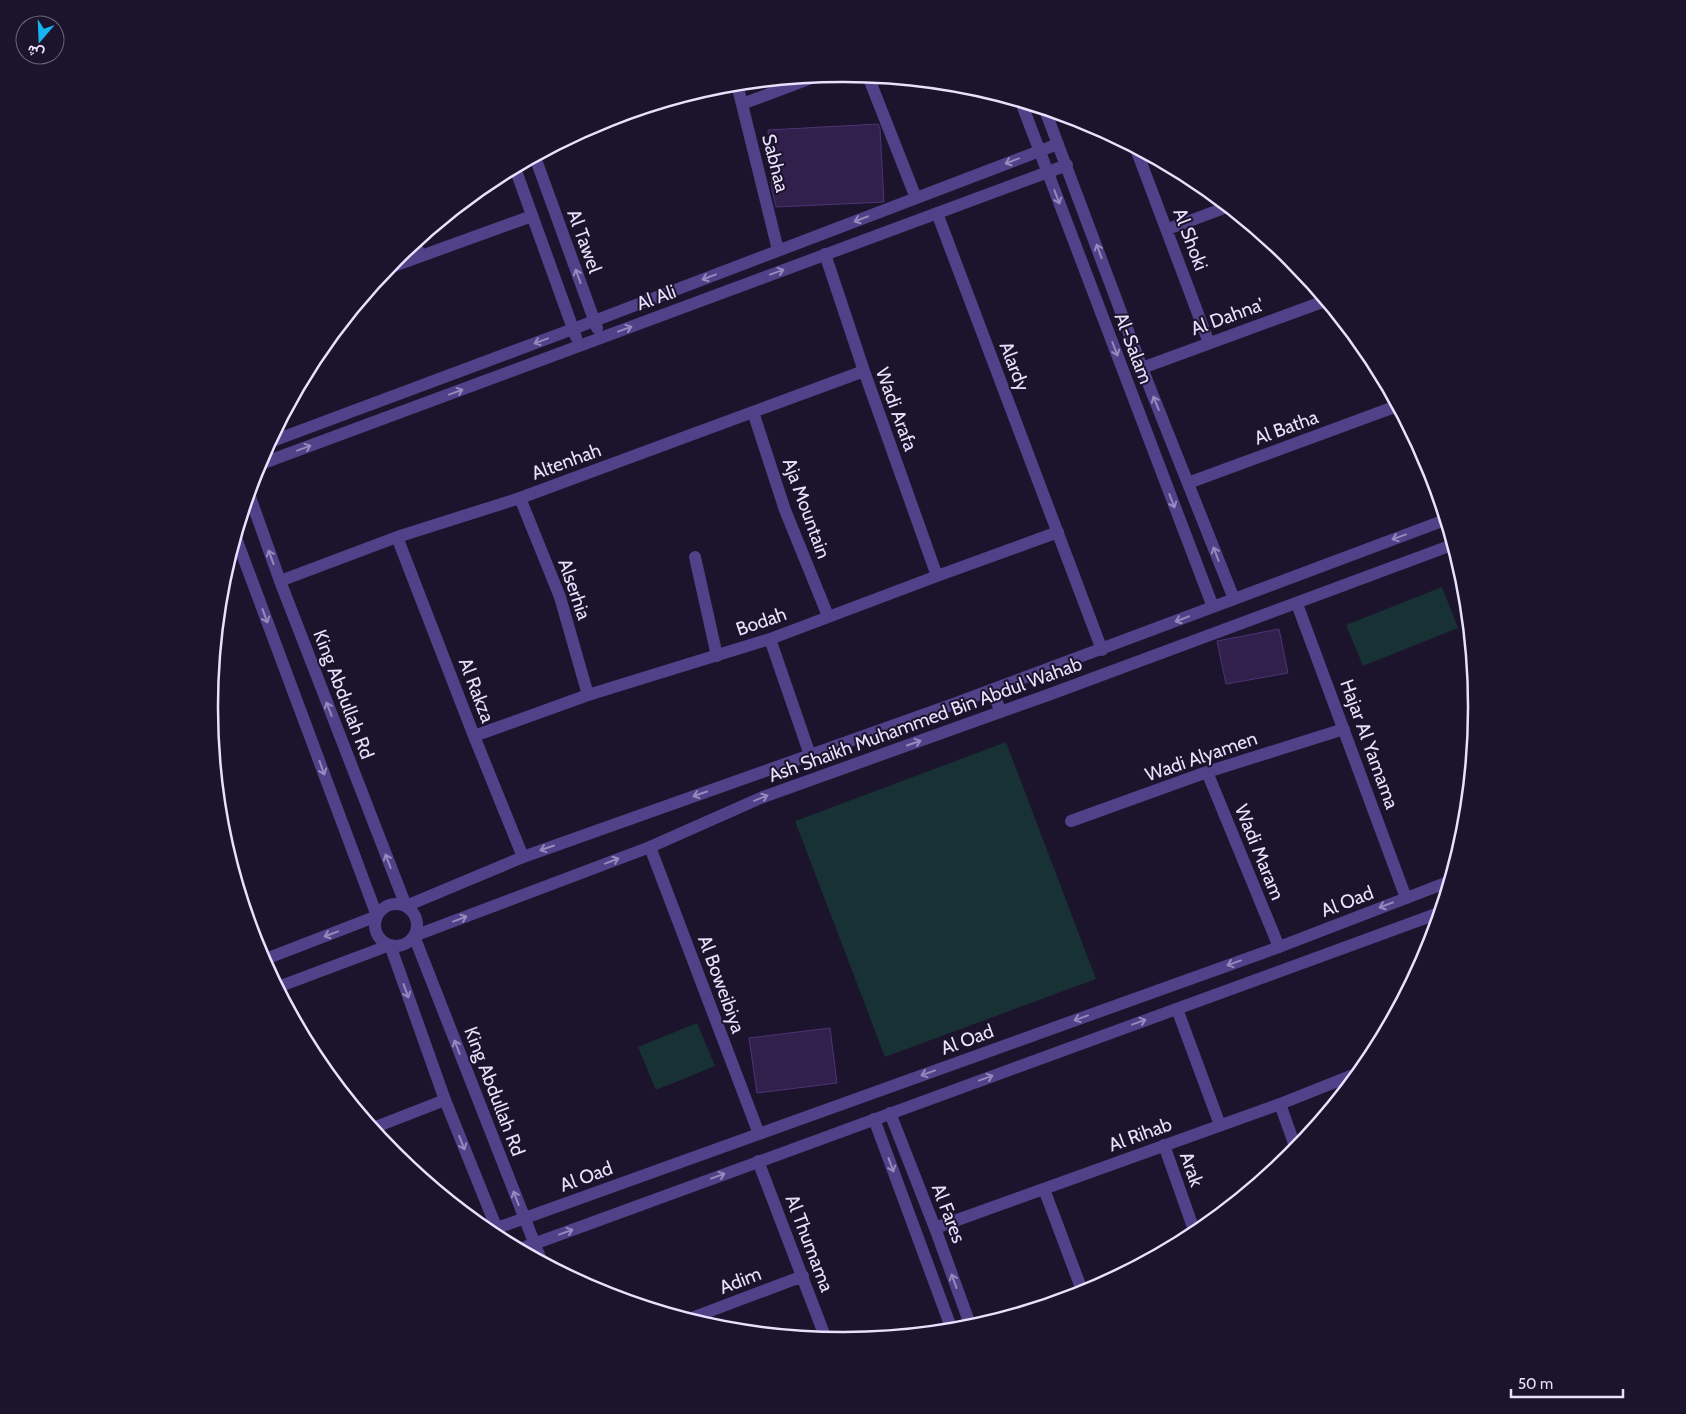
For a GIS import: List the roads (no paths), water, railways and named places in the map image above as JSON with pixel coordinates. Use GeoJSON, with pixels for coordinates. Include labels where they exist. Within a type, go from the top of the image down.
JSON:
{"type":"FeatureCollection","features":[{"type":"Feature","properties":{"kind":"street"},"geometry":{"type":"LineString","coordinates":[[871,83],[916,198]]}},
{"type":"Feature","properties":{"kind":"street"},"geometry":{"type":"LineString","coordinates":[[742,104],[793,85]]}},
{"type":"Feature","properties":{"kind":"street","name":"Sabhaa"},"geometry":{"type":"LineString","coordinates":[[739,91],[778,250]]}},
{"type":"Feature","properties":{"kind":"street","name":"Al-Salam"},"geometry":{"type":"LineString","coordinates":[[1024,110],[1212,607]]}},
{"type":"Feature","properties":{"kind":"street","name":"Al-Salam"},"geometry":{"type":"LineString","coordinates":[[1048,117],[1142,368],[1234,599]]}},
{"type":"Feature","properties":{"kind":"street","name":"Al Ali"},"geometry":{"type":"LineString","coordinates":[[280,438],[1058,144]]}},
{"type":"Feature","properties":{"kind":"street","name":"Al Shoki"},"geometry":{"type":"LineString","coordinates":[[1140,158],[1168,229],[1209,343]]}},
{"type":"Feature","properties":{"kind":"street","name":"Al Tawel"},"geometry":{"type":"LineString","coordinates":[[537,163],[594,321],[602,338]]}},
{"type":"Feature","properties":{"kind":"street","name":"Al Ali"},"geometry":{"type":"LineString","coordinates":[[269,461],[1067,165]]}},
{"type":"Feature","properties":{"kind":"street"},"geometry":{"type":"LineString","coordinates":[[517,175],[580,346]]}},
{"type":"Feature","properties":{"kind":"street"},"geometry":{"type":"LineString","coordinates":[[1168,229],[1220,210]]}},
{"type":"Feature","properties":{"kind":"street","name":"Alardy"},"geometry":{"type":"LineString","coordinates":[[936,213],[1102,650]]}},
{"type":"Feature","properties":{"kind":"street"},"geometry":{"type":"LineString","coordinates":[[404,262],[532,216]]}},
{"type":"Feature","properties":{"kind":"street"},"geometry":{"type":"LineString","coordinates":[[418,250],[420,256]]}},
{"type":"Feature","properties":{"kind":"street","name":"Wadi Arafa"},"geometry":{"type":"LineString","coordinates":[[825,254],[864,371],[937,576]]}},
{"type":"Feature","properties":{"kind":"street","name":"Al Dahna'"},"geometry":{"type":"LineString","coordinates":[[1142,368],[1319,302]]}},
{"type":"Feature","properties":{"kind":"street","name":"Altenhah"},"geometry":{"type":"LineString","coordinates":[[280,581],[397,537],[520,498],[864,371]]}},
{"type":"Feature","properties":{"kind":"street","name":"Al Batha"},"geometry":{"type":"LineString","coordinates":[[1188,483],[1391,408]]}},
{"type":"Feature","properties":{"kind":"street","name":"Aja Mountain"},"geometry":{"type":"LineString","coordinates":[[754,412],[785,510],[828,616]]}},
{"type":"Feature","properties":{"kind":"street","name":"Alserhia"},"geometry":{"type":"LineString","coordinates":[[520,498],[560,597],[588,695]]}},
{"type":"Feature","properties":{"kind":"street","name":"King Abdullah Rd"},"geometry":{"type":"LineString","coordinates":[[253,504],[280,581],[406,906]]}},
{"type":"Feature","properties":{"kind":"street","name":"Ash Shaikh Muhammed Bin Abdul Wahab"},"geometry":{"type":"LineString","coordinates":[[406,906],[523,857],[810,756],[1102,650],[1439,522]]}},
{"type":"Feature","properties":{"kind":"street","name":"Bodah"},"geometry":{"type":"LineString","coordinates":[[474,736],[588,695],[770,639],[1058,532]]}},
{"type":"Feature","properties":{"kind":"street","name":"Al Rakza"},"geometry":{"type":"LineString","coordinates":[[397,537],[523,857]]}},
{"type":"Feature","properties":{"kind":"street"},"geometry":{"type":"LineString","coordinates":[[239,547],[376,916],[375,923],[379,936],[390,945],[445,1100],[496,1226]]}},
{"type":"Feature","properties":{"kind":"street","name":"Ash Shaikh Muhammed Bin Abdul Wahab"},"geometry":{"type":"LineString","coordinates":[[414,936],[650,847],[764,797],[1297,604],[1447,547]]}},
{"type":"Feature","properties":{"kind":"street"},"geometry":{"type":"LineString","coordinates":[[695,557],[717,656]]}},
{"type":"Feature","properties":{"kind":"street","name":"Hajar Al Yamama"},"geometry":{"type":"LineString","coordinates":[[1297,604],[1406,898]]}},
{"type":"Feature","properties":{"kind":"street"},"geometry":{"type":"LineString","coordinates":[[770,639],[810,756]]}},
{"type":"Feature","properties":{"kind":"street"},"geometry":{"type":"LineString","coordinates":[[992,690],[1001,712]]}},
{"type":"Feature","properties":{"kind":"street","name":"Wadi Alyamen"},"geometry":{"type":"LineString","coordinates":[[1071,821],[1207,772],[1344,729]]}},
{"type":"Feature","properties":{"kind":"street","name":"Wadi Maram"},"geometry":{"type":"LineString","coordinates":[[1207,772],[1278,947]]}},
{"type":"Feature","properties":{"kind":"street","name":"Al Boweibiya"},"geometry":{"type":"LineString","coordinates":[[650,847],[758,1134]]}},
{"type":"Feature","properties":{"kind":"street","name":"Al Oad"},"geometry":{"type":"LineString","coordinates":[[503,1231],[524,1219],[1278,947],[1441,885]]}},
{"type":"Feature","properties":{"kind":"street"},"geometry":{"type":"LineString","coordinates":[[271,957],[376,916],[386,906],[392,904],[406,906],[411,910],[417,922],[414,936],[403,944],[390,945],[284,985]]}},
{"type":"Feature","properties":{"kind":"street"},"geometry":{"type":"LineString","coordinates":[[528,1246],[1431,916]]}},
{"type":"Feature","properties":{"kind":"street","name":"King Abdullah Rd"},"geometry":{"type":"LineString","coordinates":[[414,936],[537,1251]]}},
{"type":"Feature","properties":{"kind":"street"},"geometry":{"type":"LineString","coordinates":[[1177,1008],[1220,1125]]}},
{"type":"Feature","properties":{"kind":"street","name":"Al Rihab"},"geometry":{"type":"LineString","coordinates":[[935,1228],[1280,1104],[1344,1078]]}},
{"type":"Feature","properties":{"kind":"street"},"geometry":{"type":"LineString","coordinates":[[379,1126],[445,1100]]}},
{"type":"Feature","properties":{"kind":"street"},"geometry":{"type":"LineString","coordinates":[[1280,1104],[1293,1140]]}},
{"type":"Feature","properties":{"kind":"street","name":"Al Fares"},"geometry":{"type":"LineString","coordinates":[[890,1113],[968,1319]]}},
{"type":"Feature","properties":{"kind":"street","name":"Al Fares"},"geometry":{"type":"LineString","coordinates":[[874,1119],[949,1322]]}},
{"type":"Feature","properties":{"kind":"street","name":"Arak"},"geometry":{"type":"LineString","coordinates":[[1164,1145],[1192,1225]]}},
{"type":"Feature","properties":{"kind":"street","name":"Al Thumama"},"geometry":{"type":"LineString","coordinates":[[758,1161],[823,1331]]}},
{"type":"Feature","properties":{"kind":"street"},"geometry":{"type":"LineString","coordinates":[[1044,1189],[1080,1285]]}},
{"type":"Feature","properties":{"kind":"street","name":"Adim"},"geometry":{"type":"LineString","coordinates":[[700,1315],[803,1276]]}}]}
